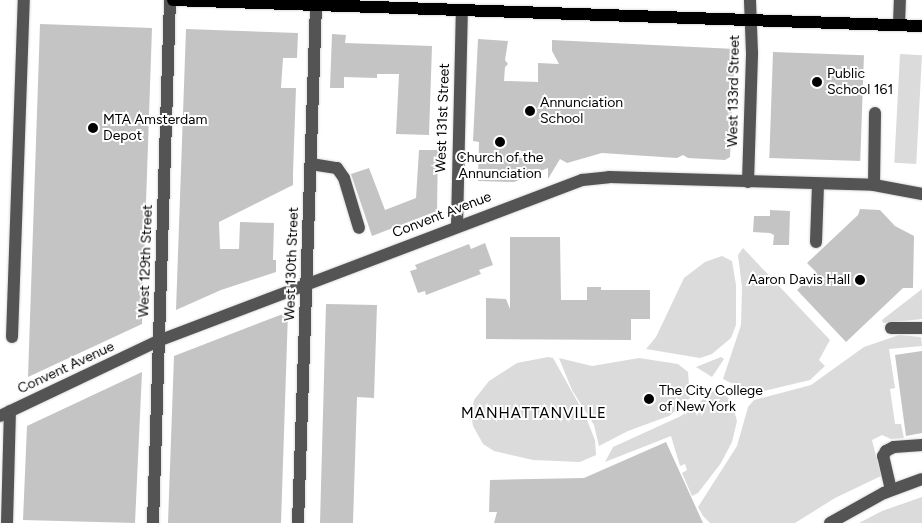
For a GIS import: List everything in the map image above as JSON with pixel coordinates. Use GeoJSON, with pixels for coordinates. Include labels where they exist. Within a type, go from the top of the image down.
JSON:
{"type":"FeatureCollection","features":[{"type":"Feature","properties":{"kind":"main road"},"geometry":{"type":"LineString","coordinates":[[171,0],[750,22],[922,26]]}},
{"type":"Feature","properties":{"kind":"street"},"geometry":{"type":"LineString","coordinates":[[12,337],[24,0]]}},
{"type":"Feature","properties":{"kind":"street","name":"West 129th Street"},"geometry":{"type":"LineString","coordinates":[[153,523],[171,0]]}},
{"type":"Feature","properties":{"kind":"street","name":"West 133rd Street"},"geometry":{"type":"LineString","coordinates":[[748,182],[752,53],[750,0]]}},
{"type":"Feature","properties":{"kind":"street"},"geometry":{"type":"LineString","coordinates":[[899,25],[900,0]]}},
{"type":"Feature","properties":{"kind":"street","name":"West 130th Street"},"geometry":{"type":"LineString","coordinates":[[298,523],[316,5]]}},
{"type":"Feature","properties":{"kind":"street","name":"West 131st Street"},"geometry":{"type":"LineString","coordinates":[[457,225],[462,12]]}},
{"type":"Feature","properties":{"kind":"street"},"geometry":{"type":"LineString","coordinates":[[874,186],[875,113]]}},
{"type":"Feature","properties":{"kind":"street"},"geometry":{"type":"LineString","coordinates":[[310,164],[337,168],[344,178],[359,228]]}},
{"type":"Feature","properties":{"kind":"street","name":"Convent Avenue"},"geometry":{"type":"LineString","coordinates":[[5,413],[158,341],[568,184],[596,178],[748,182],[874,186],[922,194]]}},
{"type":"Feature","properties":{"kind":"street"},"geometry":{"type":"LineString","coordinates":[[816,242],[818,184]]}},
{"type":"Feature","properties":{"kind":"street"},"geometry":{"type":"LineString","coordinates":[[891,328],[922,328]]}},
{"type":"Feature","properties":{"kind":"street"},"geometry":{"type":"LineString","coordinates":[[5,413],[7,523]]}},
{"type":"Feature","properties":{"kind":"street"},"geometry":{"type":"LineString","coordinates":[[891,490],[883,456],[886,451],[894,447],[922,445]]}},
{"type":"Feature","properties":{"kind":"street"},"geometry":{"type":"LineString","coordinates":[[830,523],[891,490],[922,479]]}},
{"type":"Feature","properties":{"kind":"shaded area"},"geometry":{"type":"Polygon","coordinates":[[[900,54],[922,55],[916,164],[894,163],[900,54]]]}},
{"type":"Feature","properties":{"kind":"shaded area"},"geometry":{"type":"Polygon","coordinates":[[[743,248],[830,340],[819,360],[825,366],[810,380],[764,391],[743,389],[723,379],[741,325],[742,287],[738,255],[743,248]]]}},
{"type":"Feature","properties":{"kind":"shaded area"},"geometry":{"type":"Polygon","coordinates":[[[722,256],[732,261],[736,285],[736,325],[731,338],[712,354],[700,358],[646,349],[656,337],[684,278],[705,262],[722,256]]]}},
{"type":"Feature","properties":{"kind":"shaded area"},"geometry":{"type":"Polygon","coordinates":[[[922,289],[922,319],[883,323],[882,320],[922,289]]]}},
{"type":"Feature","properties":{"kind":"shaded area"},"geometry":{"type":"Polygon","coordinates":[[[899,335],[921,337],[922,346],[889,349],[895,388],[890,389],[895,424],[901,424],[904,438],[891,439],[882,435],[872,440],[881,476],[835,498],[795,523],[710,523],[703,516],[698,507],[737,446],[748,407],[754,400],[811,385],[864,347],[899,335]]]}},
{"type":"Feature","properties":{"kind":"shaded area"},"geometry":{"type":"Polygon","coordinates":[[[548,357],[553,358],[585,415],[595,440],[596,455],[580,462],[533,460],[494,451],[483,444],[473,426],[471,414],[474,400],[489,381],[517,363],[548,357]]]}},
{"type":"Feature","properties":{"kind":"shaded area"},"geometry":{"type":"Polygon","coordinates":[[[721,357],[724,359],[712,377],[696,367],[721,357]]]}},
{"type":"Feature","properties":{"kind":"shaded area"},"geometry":{"type":"Polygon","coordinates":[[[559,358],[592,366],[639,358],[678,364],[688,372],[690,398],[669,416],[628,431],[599,446],[594,425],[572,390],[559,358]]]}},
{"type":"Feature","properties":{"kind":"shaded area"},"geometry":{"type":"Polygon","coordinates":[[[716,389],[731,400],[737,421],[732,442],[721,463],[698,493],[692,496],[682,473],[687,470],[685,464],[680,466],[671,436],[605,462],[613,447],[681,416],[716,389]]]}},
{"type":"Feature","properties":{"kind":"shaded area"},"geometry":{"type":"Polygon","coordinates":[[[922,497],[922,523],[859,523],[882,511],[922,497]]]}},
{"type":"Feature","properties":{"kind":"building","name":"MTA Amsterdam Depot"},"geometry":{"type":"Polygon","coordinates":[[[40,24],[152,28],[143,291],[139,293],[143,300],[142,324],[28,377],[40,24]]]}},
{"type":"Feature","properties":{"kind":"building"},"geometry":{"type":"Polygon","coordinates":[[[186,29],[298,33],[297,58],[283,58],[281,88],[296,88],[293,185],[219,222],[220,249],[239,249],[240,222],[274,223],[273,260],[276,260],[276,272],[221,290],[176,310],[186,29]]]}},
{"type":"Feature","properties":{"kind":"building"},"geometry":{"type":"Polygon","coordinates":[[[332,34],[346,35],[345,43],[432,46],[429,135],[396,134],[399,74],[377,74],[377,78],[344,77],[344,88],[330,88],[332,34]]]}},
{"type":"Feature","properties":{"kind":"building"},"geometry":{"type":"Polygon","coordinates":[[[478,39],[508,41],[505,60],[508,64],[505,67],[504,81],[538,82],[538,63],[559,64],[552,51],[552,40],[735,49],[730,157],[725,160],[688,158],[683,155],[677,158],[602,153],[567,163],[560,159],[548,179],[548,168],[514,182],[478,181],[479,142],[473,141],[478,39]]]}},
{"type":"Feature","properties":{"kind":"building","name":"Public School 161"},"geometry":{"type":"Polygon","coordinates":[[[773,52],[864,55],[860,161],[769,158],[773,52]]]}},
{"type":"Feature","properties":{"kind":"building"},"geometry":{"type":"Polygon","coordinates":[[[419,150],[438,150],[437,211],[372,236],[351,174],[369,168],[385,210],[416,198],[419,150]]]}},
{"type":"Feature","properties":{"kind":"building","name":"Aaron Davis Hall"},"geometry":{"type":"Polygon","coordinates":[[[860,209],[880,210],[895,226],[914,236],[913,288],[903,288],[846,342],[797,290],[816,272],[807,263],[858,215],[860,209]]]}},
{"type":"Feature","properties":{"kind":"building"},"geometry":{"type":"Polygon","coordinates":[[[770,210],[790,211],[789,245],[773,245],[774,235],[753,232],[754,216],[770,216],[770,210]]]}},
{"type":"Feature","properties":{"kind":"building"},"geometry":{"type":"Polygon","coordinates":[[[510,237],[560,237],[561,300],[587,300],[587,287],[601,287],[601,290],[650,290],[650,319],[631,319],[631,340],[486,339],[486,298],[506,299],[510,309],[510,237]]]}},
{"type":"Feature","properties":{"kind":"building"},"geometry":{"type":"Polygon","coordinates":[[[485,243],[493,265],[479,270],[481,274],[426,295],[425,291],[418,293],[410,271],[417,269],[415,265],[469,244],[471,249],[485,243]]]}},
{"type":"Feature","properties":{"kind":"building"},"geometry":{"type":"Polygon","coordinates":[[[326,304],[377,305],[374,398],[357,397],[353,523],[320,523],[326,304]]]}},
{"type":"Feature","properties":{"kind":"building"},"geometry":{"type":"Polygon","coordinates":[[[288,312],[281,523],[168,523],[174,356],[288,312]]]}},
{"type":"Feature","properties":{"kind":"building"},"geometry":{"type":"Polygon","coordinates":[[[922,351],[922,433],[906,436],[895,355],[922,351]]]}},
{"type":"Feature","properties":{"kind":"building"},"geometry":{"type":"Polygon","coordinates":[[[142,372],[135,523],[23,520],[27,426],[142,372]]]}},
{"type":"Feature","properties":{"kind":"building"},"geometry":{"type":"Polygon","coordinates":[[[666,442],[703,523],[494,523],[497,512],[489,512],[490,480],[584,478],[666,442]]]}},
{"type":"Feature","properties":{"kind":"place","name":"Public School 161"},"geometry":{"type":"Point","coordinates":[817,82]}},
{"type":"Feature","properties":{"kind":"place","name":"Annunciation School"},"geometry":{"type":"Point","coordinates":[530,111]}},
{"type":"Feature","properties":{"kind":"place","name":"MTA Amsterdam Depot"},"geometry":{"type":"Point","coordinates":[93,128]}},
{"type":"Feature","properties":{"kind":"place","name":"Church of the Annunciation"},"geometry":{"type":"Point","coordinates":[500,142]}},
{"type":"Feature","properties":{"kind":"place","name":"Aaron Davis Hall"},"geometry":{"type":"Point","coordinates":[860,280]}},
{"type":"Feature","properties":{"kind":"place","name":"The City College of New York"},"geometry":{"type":"Point","coordinates":[649,399]}},
{"type":"Feature","properties":{"kind":"district","name":"MANHATTANVILLE"},"geometry":{"type":"Point","coordinates":[534,414]}}]}
